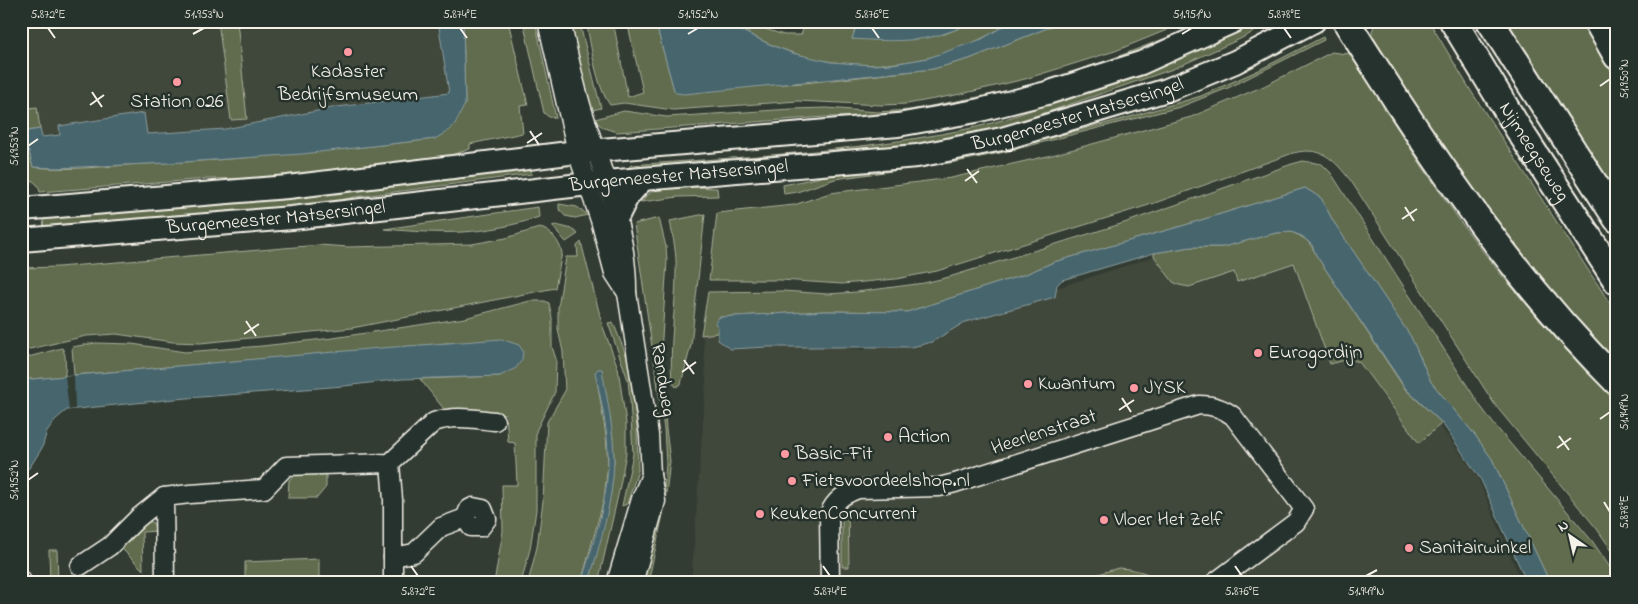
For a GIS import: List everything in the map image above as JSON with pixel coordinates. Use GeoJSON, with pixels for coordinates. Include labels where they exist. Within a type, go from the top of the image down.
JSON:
{"type":"FeatureCollection","features":[{"type":"Feature","properties":{"kind":"highway"},"geometry":{"type":"LineString","coordinates":[[1346,21],[1454,186],[1528,284],[1583,348],[1617,382]]}},
{"type":"Feature","properties":{"kind":"highway","name":"Nijmeegseweg"},"geometry":{"type":"LineString","coordinates":[[1453,21],[1617,281]]}},
{"type":"Feature","properties":{"kind":"highway","name":"Nijmeegseweg"},"geometry":{"type":"LineString","coordinates":[[1490,21],[1617,219]]}},
{"type":"Feature","properties":{"kind":"highway"},"geometry":{"type":"LineString","coordinates":[[1597,21],[1617,56]]}},
{"type":"Feature","properties":{"kind":"main road","name":"Burgemeester Matsersingel"},"geometry":{"type":"LineString","coordinates":[[21,209],[288,187],[586,151],[898,125],[976,111],[1047,93],[1141,62],[1234,21]]}},
{"type":"Feature","properties":{"kind":"main road","name":"Burgemeester Matsersingel"},"geometry":{"type":"LineString","coordinates":[[21,240],[292,218],[644,178],[917,156],[1002,139],[1167,90],[1235,62],[1314,21]]}},
{"type":"Feature","properties":{"kind":"main road"},"geometry":{"type":"LineString","coordinates":[[618,215],[627,197],[644,178]]}},
{"type":"Feature","properties":{"kind":"street"},"geometry":{"type":"LineString","coordinates":[[547,21],[597,183]]}},
{"type":"Feature","properties":{"kind":"street"},"geometry":{"type":"LineString","coordinates":[[561,21],[576,87],[586,151]]}},
{"type":"Feature","properties":{"kind":"street","name":"Randweg"},"geometry":{"type":"LineString","coordinates":[[597,183],[618,215],[627,271],[627,293],[649,435],[651,475],[656,500],[633,583]]}},
{"type":"Feature","properties":{"kind":"street","name":"Randweg"},"geometry":{"type":"LineString","coordinates":[[597,183],[600,220],[614,273],[627,293]]}},
{"type":"Feature","properties":{"kind":"street","name":"Heerlenstraat"},"geometry":{"type":"LineString","coordinates":[[830,583],[829,514],[833,505],[847,493],[858,489],[939,487],[1199,405],[1211,405],[1227,411],[1233,416],[1304,509],[1296,522],[1214,583]]}},
{"type":"Feature","properties":{"kind":"street"},"geometry":{"type":"LineString","coordinates":[[80,566],[110,546],[138,518],[164,497],[253,491],[264,488],[286,466],[390,463],[434,422],[457,418],[495,421]]}},
{"type":"Feature","properties":{"kind":"street"},"geometry":{"type":"LineString","coordinates":[[390,463],[393,500],[393,583]]}},
{"type":"Feature","properties":{"kind":"street","name":"Randweg"},"geometry":{"type":"LineString","coordinates":[[616,583],[640,499],[651,475]]}},
{"type":"Feature","properties":{"kind":"street"},"geometry":{"type":"LineString","coordinates":[[164,497],[165,583]]}},
{"type":"Feature","properties":{"kind":"street"},"geometry":{"type":"LineString","coordinates":[[393,557],[414,553],[441,527],[465,518]]}},
{"type":"Feature","properties":{"kind":"street"},"geometry":{"type":"LineString","coordinates":[[21,579],[22,583]]}},
{"type":"Feature","properties":{"kind":"shaded area"},"geometry":{"type":"Polygon","coordinates":[[[21,21],[492,21],[449,154],[21,185],[21,21]]]}},
{"type":"Feature","properties":{"kind":"shaded area"},"geometry":{"type":"Polygon","coordinates":[[[1309,248],[1477,476],[1522,583],[691,583],[706,380],[702,325],[863,350],[1165,253],[1309,248]]]}},
{"type":"Feature","properties":{"kind":"green space"},"geometry":{"type":"Polygon","coordinates":[[[218,21],[237,21],[247,119],[231,120],[218,21]]]}},
{"type":"Feature","properties":{"kind":"green space"},"geometry":{"type":"Polygon","coordinates":[[[463,21],[508,21],[528,105],[520,106],[523,133],[470,144],[470,149],[433,161],[303,177],[207,179],[40,192],[36,183],[21,175],[21,140],[29,152],[33,167],[88,168],[326,151],[435,139],[465,104],[463,21]]]}},
{"type":"Feature","properties":{"kind":"green space"},"geometry":{"type":"Polygon","coordinates":[[[523,21],[535,21],[556,118],[549,117],[544,113],[523,21]]]}},
{"type":"Feature","properties":{"kind":"green space"},"geometry":{"type":"Polygon","coordinates":[[[567,21],[579,21],[601,108],[588,111],[567,21]]]}},
{"type":"Feature","properties":{"kind":"green space"},"geometry":{"type":"Polygon","coordinates":[[[586,21],[613,21],[628,97],[643,92],[627,21],[655,21],[674,90],[804,83],[933,69],[969,59],[1065,21],[1189,21],[1115,51],[1025,79],[907,104],[882,105],[798,101],[673,110],[624,103],[610,105],[601,87],[586,21]]]}},
{"type":"Feature","properties":{"kind":"green space"},"geometry":{"type":"Polygon","coordinates":[[[729,21],[756,21],[765,29],[784,35],[801,35],[806,21],[827,27],[830,21],[858,21],[852,39],[945,34],[976,21],[1012,21],[979,40],[944,53],[907,62],[870,64],[833,62],[796,54],[762,40],[729,21]]]}},
{"type":"Feature","properties":{"kind":"green space"},"geometry":{"type":"Polygon","coordinates":[[[1251,21],[1275,21],[1173,69],[998,129],[920,146],[628,169],[631,165],[880,144],[977,127],[1020,114],[1143,69],[1208,42],[1251,21]]]}},
{"type":"Feature","properties":{"kind":"green space"},"geometry":{"type":"Polygon","coordinates":[[[1376,21],[1429,21],[1471,91],[1617,314],[1617,374],[1517,266],[1372,43],[1372,31],[1376,21]]]}},
{"type":"Feature","properties":{"kind":"green space"},"geometry":{"type":"Polygon","coordinates":[[[1505,21],[1583,21],[1617,81],[1617,199],[1505,21]]]}},
{"type":"Feature","properties":{"kind":"green space"},"geometry":{"type":"Polygon","coordinates":[[[1184,31],[1148,49],[1074,75],[974,101],[884,116],[824,117],[617,132],[604,128],[594,120],[624,111],[667,117],[792,109],[827,108],[877,112],[910,110],[999,93],[1048,80],[1101,63],[1184,31]]]}},
{"type":"Feature","properties":{"kind":"green space"},"geometry":{"type":"Polygon","coordinates":[[[1323,37],[1324,40],[1228,88],[1180,107],[1005,152],[956,162],[835,179],[797,192],[784,194],[783,185],[835,174],[1009,148],[1123,119],[1201,96],[1259,70],[1323,37]]]}},
{"type":"Feature","properties":{"kind":"green space"},"geometry":{"type":"Polygon","coordinates":[[[1353,51],[1373,84],[1385,109],[1462,224],[1498,271],[1548,329],[1617,400],[1617,558],[1597,529],[1495,405],[1351,181],[1339,166],[1320,153],[1303,151],[1293,153],[1152,204],[937,271],[896,279],[842,284],[781,280],[709,280],[717,213],[794,205],[830,193],[951,178],[1052,155],[1191,117],[1264,86],[1332,52],[1346,54],[1353,51]]]}},
{"type":"Feature","properties":{"kind":"green space"},"geometry":{"type":"Polygon","coordinates":[[[37,107],[40,129],[21,132],[21,109],[37,107]]]}},
{"type":"Feature","properties":{"kind":"green space"},"geometry":{"type":"Polygon","coordinates":[[[1303,161],[1322,164],[1331,173],[1479,404],[1593,542],[1617,578],[1617,583],[1550,583],[1492,459],[1475,435],[1431,382],[1411,337],[1333,221],[1321,198],[1305,188],[1182,226],[1054,262],[1026,274],[907,312],[824,311],[719,317],[717,333],[701,335],[708,292],[782,291],[828,294],[924,283],[1124,223],[1303,161]]]}},
{"type":"Feature","properties":{"kind":"green space"},"geometry":{"type":"Polygon","coordinates":[[[530,167],[532,174],[355,197],[300,208],[44,230],[43,218],[530,167]]]}},
{"type":"Feature","properties":{"kind":"green space"},"geometry":{"type":"Polygon","coordinates":[[[667,186],[717,188],[718,196],[678,197],[641,202],[651,192],[667,186]]]}},
{"type":"Feature","properties":{"kind":"green space"},"geometry":{"type":"Polygon","coordinates":[[[559,204],[577,207],[588,215],[575,218],[565,216],[559,209],[559,204]]]}},
{"type":"Feature","properties":{"kind":"green space"},"geometry":{"type":"Polygon","coordinates":[[[538,207],[539,217],[499,228],[462,232],[384,229],[538,207]]]}},
{"type":"Feature","properties":{"kind":"green space"},"geometry":{"type":"Polygon","coordinates":[[[705,214],[691,345],[681,384],[676,387],[672,382],[671,368],[676,265],[670,221],[705,214]]]}},
{"type":"Feature","properties":{"kind":"green space"},"geometry":{"type":"Polygon","coordinates":[[[659,218],[666,247],[667,261],[661,353],[670,461],[664,510],[648,583],[640,583],[663,499],[666,464],[664,429],[634,224],[659,218]]]}},
{"type":"Feature","properties":{"kind":"green space"},"geometry":{"type":"Polygon","coordinates":[[[556,225],[572,229],[578,234],[566,242],[552,226],[556,225]]]}},
{"type":"Feature","properties":{"kind":"green space"},"geometry":{"type":"Polygon","coordinates":[[[539,228],[551,233],[561,249],[562,253],[555,288],[352,328],[200,343],[173,342],[116,334],[86,336],[21,351],[21,268],[58,267],[319,245],[349,247],[472,244],[506,238],[539,228]]]}},
{"type":"Feature","properties":{"kind":"green space"},"geometry":{"type":"Polygon","coordinates":[[[1291,232],[1309,243],[1405,389],[1442,423],[1419,443],[1359,362],[1350,359],[1330,364],[1294,263],[1237,282],[1234,272],[1189,287],[1173,282],[1154,256],[1154,253],[1191,247],[1223,247],[1276,233],[1291,232]]]}},
{"type":"Feature","properties":{"kind":"green space"},"geometry":{"type":"Polygon","coordinates":[[[581,242],[603,327],[618,368],[626,423],[626,453],[598,583],[589,583],[611,492],[614,461],[613,439],[601,369],[598,386],[608,463],[604,499],[581,583],[528,583],[537,547],[543,501],[547,422],[565,391],[563,352],[558,329],[558,308],[566,257],[578,257],[577,246],[581,242]]]}},
{"type":"Feature","properties":{"kind":"green space"},"geometry":{"type":"Polygon","coordinates":[[[530,301],[545,301],[549,303],[552,318],[552,347],[556,359],[555,392],[536,431],[536,510],[530,549],[521,583],[494,583],[503,531],[502,485],[517,485],[515,443],[508,442],[506,414],[489,412],[447,413],[420,379],[500,376],[459,342],[74,375],[72,347],[95,343],[132,344],[185,352],[262,346],[333,338],[465,318],[530,301]]]}},
{"type":"Feature","properties":{"kind":"green space"},"geometry":{"type":"Polygon","coordinates":[[[613,322],[628,360],[637,427],[638,471],[627,504],[622,506],[633,454],[628,380],[608,323],[613,322]]]}},
{"type":"Feature","properties":{"kind":"green space"},"geometry":{"type":"Polygon","coordinates":[[[62,348],[65,358],[65,376],[21,380],[21,359],[62,348]]]}},
{"type":"Feature","properties":{"kind":"green space"},"geometry":{"type":"Polygon","coordinates":[[[297,473],[326,474],[326,487],[317,498],[288,498],[289,480],[297,473]]]}},
{"type":"Feature","properties":{"kind":"green space"},"geometry":{"type":"Polygon","coordinates":[[[848,509],[849,567],[842,567],[842,523],[848,509]]]}},
{"type":"Feature","properties":{"kind":"green space"},"geometry":{"type":"Polygon","coordinates":[[[143,521],[152,522],[158,531],[142,532],[143,570],[118,545],[143,521]]]}},
{"type":"Feature","properties":{"kind":"green space"},"geometry":{"type":"Polygon","coordinates":[[[49,550],[57,550],[58,582],[50,583],[49,550]]]}},
{"type":"Feature","properties":{"kind":"green space"},"geometry":{"type":"Polygon","coordinates":[[[319,559],[319,583],[245,583],[245,562],[319,559]]]}},
{"type":"Feature","properties":{"kind":"green space"},"geometry":{"type":"Polygon","coordinates":[[[1118,568],[1142,572],[1162,583],[1070,583],[1118,568]]]}},
{"type":"Feature","properties":{"kind":"water"},"geometry":{"type":"Polygon","coordinates":[[[438,21],[463,21],[465,104],[450,130],[435,139],[302,154],[57,168],[33,167],[29,152],[21,140],[21,132],[40,129],[42,137],[60,135],[59,126],[144,113],[147,134],[225,129],[337,107],[449,93],[438,21]]]}},
{"type":"Feature","properties":{"kind":"water"},"geometry":{"type":"Polygon","coordinates":[[[655,21],[729,21],[740,30],[792,53],[831,62],[872,65],[893,64],[928,58],[982,39],[1012,21],[1065,21],[969,59],[933,69],[684,94],[676,93],[674,90],[655,21]]]}},
{"type":"Feature","properties":{"kind":"water"},"geometry":{"type":"Polygon","coordinates":[[[858,21],[889,21],[899,25],[911,21],[976,21],[935,36],[887,41],[852,39],[858,21]]]}},
{"type":"Feature","properties":{"kind":"water"},"geometry":{"type":"Polygon","coordinates":[[[1305,188],[1321,198],[1333,221],[1411,337],[1431,382],[1475,435],[1492,459],[1550,583],[1527,583],[1481,480],[1442,423],[1406,389],[1316,255],[1312,245],[1302,236],[1291,232],[1276,233],[1223,247],[1191,247],[1154,253],[1062,280],[1057,285],[1055,297],[965,322],[932,342],[912,347],[768,347],[730,349],[718,340],[718,327],[715,323],[719,317],[824,311],[907,312],[1026,274],[1054,262],[1182,226],[1305,188]]]}},
{"type":"Feature","properties":{"kind":"water"},"geometry":{"type":"Polygon","coordinates":[[[501,339],[519,345],[523,351],[522,360],[516,368],[500,376],[402,379],[344,386],[175,399],[67,410],[56,419],[47,431],[42,448],[30,467],[21,476],[21,380],[501,339]]]}},
{"type":"Feature","properties":{"kind":"water"},"geometry":{"type":"Polygon","coordinates":[[[598,369],[602,369],[612,426],[614,449],[613,476],[605,522],[589,582],[581,583],[599,524],[607,478],[607,440],[595,372],[598,369]]]}},
{"type":"Feature","properties":{"kind":"pier"},"geometry":{"type":"Polygon","coordinates":[[[74,375],[75,409],[69,410],[65,376],[74,375]]]}},
{"type":"Feature","properties":{"kind":"place","name":"Kadaster Bedrijfsmuseum"},"geometry":{"type":"Point","coordinates":[348,52]}},
{"type":"Feature","properties":{"kind":"place","name":"Station 026"},"geometry":{"type":"Point","coordinates":[177,82]}},
{"type":"Feature","properties":{"kind":"place","name":"Eurogordijn"},"geometry":{"type":"Point","coordinates":[1258,353]}},
{"type":"Feature","properties":{"kind":"place","name":"Kwantum"},"geometry":{"type":"Point","coordinates":[1028,384]}},
{"type":"Feature","properties":{"kind":"place","name":"JYSK"},"geometry":{"type":"Point","coordinates":[1134,388]}},
{"type":"Feature","properties":{"kind":"place","name":"Action"},"geometry":{"type":"Point","coordinates":[888,437]}},
{"type":"Feature","properties":{"kind":"place","name":"Basic-Fit"},"geometry":{"type":"Point","coordinates":[785,454]}},
{"type":"Feature","properties":{"kind":"place","name":"Fietsvoordeelshop.nl"},"geometry":{"type":"Point","coordinates":[792,481]}},
{"type":"Feature","properties":{"kind":"place","name":"KeukenConcurrent"},"geometry":{"type":"Point","coordinates":[760,514]}},
{"type":"Feature","properties":{"kind":"place","name":"Vloer Het Zelf"},"geometry":{"type":"Point","coordinates":[1104,520]}},
{"type":"Feature","properties":{"kind":"place","name":"Sanitairwinkel"},"geometry":{"type":"Point","coordinates":[1409,548]}}]}
